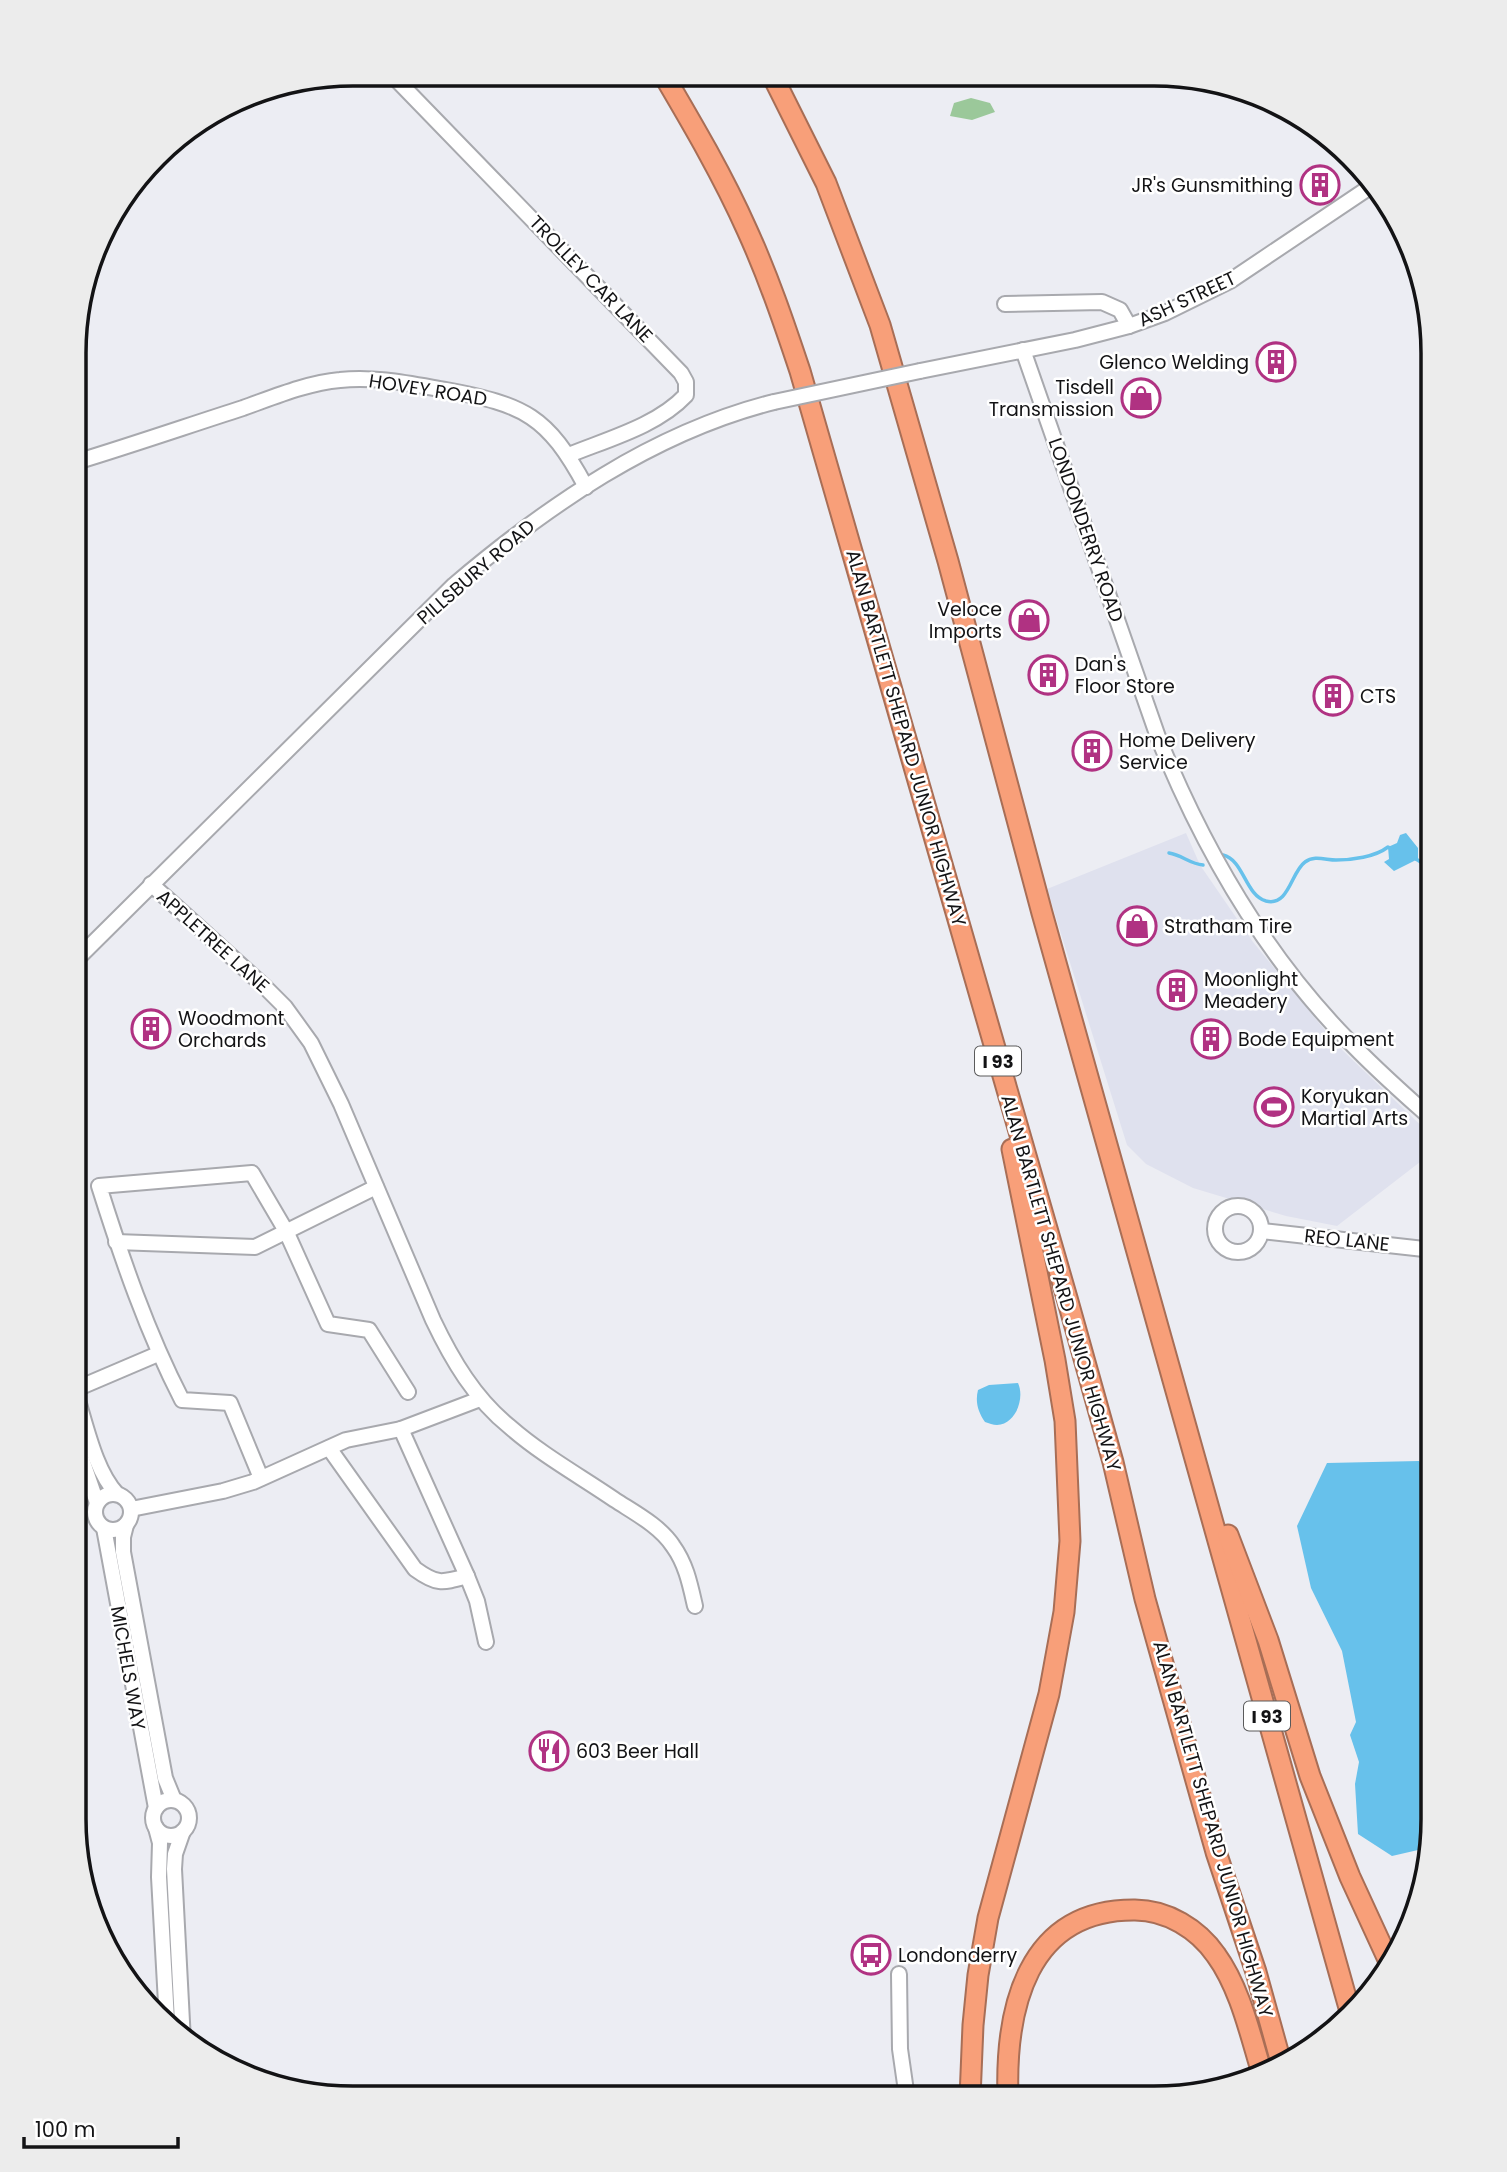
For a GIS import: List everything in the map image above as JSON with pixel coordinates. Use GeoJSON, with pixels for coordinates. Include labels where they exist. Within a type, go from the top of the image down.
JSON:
{"type":"FeatureCollection","features":[{"type":"Feature","properties":{"kind":"highway","name":"ALAN BARTLETT SHEPARD JUNIOR HIGHWAY"},"geometry":{"type":"LineString","coordinates":[[670,86],[698,131],[749,233],[800,370],[852,556],[942,856],[984,1014],[1099,1412],[1145,1599],[1209,1825],[1256,1972],[1279,2055]]}},
{"type":"Feature","properties":{"kind":"highway","name":"I 93"},"geometry":{"type":"LineString","coordinates":[[778,86],[827,183],[880,325],[948,561],[1042,913],[1348,2003]]}},
{"type":"Feature","properties":{"kind":"highway"},"geometry":{"type":"LineString","coordinates":[[789,86],[800,130]]}},
{"type":"Feature","properties":{"kind":"highway"},"geometry":{"type":"LineString","coordinates":[[971,2086],[974,2013],[988,1918],[1049,1694],[1064,1612],[1070,1541],[1068,1445],[1055,1360],[984,1014]]}},
{"type":"Feature","properties":{"kind":"highway"},"geometry":{"type":"LineString","coordinates":[[1184,1417],[1268,1640],[1310,1776],[1350,1877],[1385,1953]]}},
{"type":"Feature","properties":{"kind":"highway"},"geometry":{"type":"LineString","coordinates":[[1008,2086],[1010,2027],[1027,1975],[1051,1940],[1066,1928],[1079,1920],[1112,1911],[1141,1910],[1157,1913],[1181,1923],[1200,1937],[1216,1955],[1228,1975],[1259,2065]]}},
{"type":"Feature","properties":{"kind":"street","name":"TROLLEY CAR LANE"},"geometry":{"type":"LineString","coordinates":[[403,86],[687,382],[686,395],[675,407],[625,432],[569,455]]}},
{"type":"Feature","properties":{"kind":"street","name":"ASH STREET"},"geometry":{"type":"LineString","coordinates":[[1023,350],[1129,326],[1165,313],[1230,281],[1366,190]]}},
{"type":"Feature","properties":{"kind":"street"},"geometry":{"type":"LineString","coordinates":[[1005,304],[1102,302],[1120,310],[1129,326]]}},
{"type":"Feature","properties":{"kind":"street","name":"PILLSBURY ROAD"},"geometry":{"type":"LineString","coordinates":[[86,950],[454,585],[538,518],[586,487],[694,427],[739,411],[1023,350]]}},
{"type":"Feature","properties":{"kind":"street","name":"LONDONDERRY ROAD"},"geometry":{"type":"LineString","coordinates":[[1023,350],[1158,737],[1189,811],[1211,854],[1262,936],[1311,1000],[1372,1064],[1421,1109]]}},
{"type":"Feature","properties":{"kind":"street","name":"HOVEY ROAD"},"geometry":{"type":"LineString","coordinates":[[86,460],[318,383],[364,379],[436,388],[512,405],[538,420],[569,455],[586,487]]}},
{"type":"Feature","properties":{"kind":"street","name":"APPLETREE LANE"},"geometry":{"type":"LineString","coordinates":[[151,884],[285,1007],[312,1043],[445,1346],[480,1399],[509,1427],[540,1451],[644,1518],[662,1533],[684,1565],[695,1605]]}},
{"type":"Feature","properties":{"kind":"street"},"geometry":{"type":"LineString","coordinates":[[261,1478],[230,1403],[182,1400],[158,1354],[116,1242],[99,1186],[252,1173],[286,1231],[328,1324],[369,1330],[408,1391]]}},
{"type":"Feature","properties":{"kind":"street"},"geometry":{"type":"LineString","coordinates":[[116,1242],[255,1247],[376,1187]]}},
{"type":"Feature","properties":{"kind":"street","name":"REO LANE"},"geometry":{"type":"LineString","coordinates":[[1262,1231],[1421,1249]]}},
{"type":"Feature","properties":{"kind":"street"},"geometry":{"type":"LineString","coordinates":[[86,1384],[158,1354]]}},
{"type":"Feature","properties":{"kind":"street"},"geometry":{"type":"LineString","coordinates":[[131,1510],[222,1491],[261,1478],[361,1436],[401,1429],[480,1399]]}},
{"type":"Feature","properties":{"kind":"street"},"geometry":{"type":"LineString","coordinates":[[86,1413],[108,1484],[127,1500],[131,1510],[126,1525],[117,1530],[104,1528],[95,1515],[97,1503],[86,1471]]}},
{"type":"Feature","properties":{"kind":"street"},"geometry":{"type":"LineString","coordinates":[[401,1429],[477,1601],[486,1642]]}},
{"type":"Feature","properties":{"kind":"street"},"geometry":{"type":"LineString","coordinates":[[329,1448],[415,1569],[431,1581],[467,1576]]}},
{"type":"Feature","properties":{"kind":"street"},"geometry":{"type":"LineString","coordinates":[[97,1503],[106,1495],[117,1494]]}},
{"type":"Feature","properties":{"kind":"street","name":"MICHELS WAY"},"geometry":{"type":"LineString","coordinates":[[126,1525],[123,1552],[165,1778],[174,1800]]}},
{"type":"Feature","properties":{"kind":"street","name":"MICHELS WAY"},"geometry":{"type":"LineString","coordinates":[[104,1528],[156,1808]]}},
{"type":"Feature","properties":{"kind":"street"},"geometry":{"type":"LineString","coordinates":[[166,2010],[159,1877],[160,1843],[153,1818],[156,1808],[164,1801],[174,1800],[188,1810],[189,1821],[175,1854],[174,1869],[182,2024]]}},
{"type":"Feature","properties":{"kind":"street"},"geometry":{"type":"LineString","coordinates":[[156,1828],[166,1835],[183,1831]]}},
{"type":"Feature","properties":{"kind":"street"},"geometry":{"type":"LineString","coordinates":[[899,1973],[900,2049],[905,2086]]}},
{"type":"Feature","properties":{"kind":"shaded area"},"geometry":{"type":"Polygon","coordinates":[[[1186,833],[1200,865],[1253,942],[1337,1045],[1421,1126],[1421,1161],[1337,1226],[1286,1216],[1193,1188],[1146,1164],[1127,1145],[1047,889],[1186,833]]]}},
{"type":"Feature","properties":{"kind":"green space"},"geometry":{"type":"Polygon","coordinates":[[[971,98],[990,103],[995,112],[972,120],[950,116],[954,103],[971,98]]]}},
{"type":"Feature","properties":{"kind":"water"},"geometry":{"type":"Polygon","coordinates":[[[1406,833],[1418,848],[1418,859],[1394,871],[1384,862],[1389,859],[1388,847],[1397,843],[1400,835],[1406,833]]]}},
{"type":"Feature","properties":{"kind":"water"},"geometry":{"type":"Polygon","coordinates":[[[1018,1383],[1020,1396],[1014,1415],[1004,1424],[985,1422],[978,1407],[978,1390],[989,1385],[1018,1383]]]}},
{"type":"Feature","properties":{"kind":"water"},"geometry":{"type":"Polygon","coordinates":[[[1419,1461],[1421,1464],[1421,1837],[1420,1850],[1392,1856],[1358,1834],[1355,1784],[1359,1762],[1350,1735],[1356,1722],[1342,1651],[1311,1588],[1297,1526],[1327,1463],[1419,1461]]]}},
{"type":"Feature","properties":{"kind":"waterway"},"geometry":{"type":"LineString","coordinates":[[1223,855],[1236,863],[1259,898],[1274,901],[1285,894],[1300,867],[1309,860],[1356,859],[1370,856],[1388,847],[1392,849]]}},
{"type":"Feature","properties":{"kind":"waterway"},"geometry":{"type":"LineString","coordinates":[[1169,853],[1203,865]]}},
{"type":"Feature","properties":{"kind":"waterway"},"geometry":{"type":"LineString","coordinates":[[1416,859],[1421,862]]}},
{"type":"Feature","properties":{"kind":"place","name":"JR's Gunsmithing"},"geometry":{"type":"Point","coordinates":[1320,185]}},
{"type":"Feature","properties":{"kind":"place","name":"Glenco Welding"},"geometry":{"type":"Point","coordinates":[1276,362]}},
{"type":"Feature","properties":{"kind":"place","name":"Tisdell Transmission"},"geometry":{"type":"Point","coordinates":[1141,398]}},
{"type":"Feature","properties":{"kind":"place","name":"Veloce Imports"},"geometry":{"type":"Point","coordinates":[1029,620]}},
{"type":"Feature","properties":{"kind":"place","name":"Dan's Floor Store"},"geometry":{"type":"Point","coordinates":[1048,675]}},
{"type":"Feature","properties":{"kind":"place","name":"CTS"},"geometry":{"type":"Point","coordinates":[1333,696]}},
{"type":"Feature","properties":{"kind":"place","name":"Home Delivery Service"},"geometry":{"type":"Point","coordinates":[1092,751]}},
{"type":"Feature","properties":{"kind":"place","name":"Stratham Tire"},"geometry":{"type":"Point","coordinates":[1137,926]}},
{"type":"Feature","properties":{"kind":"place","name":"Moonlight Meadery"},"geometry":{"type":"Point","coordinates":[1177,990]}},
{"type":"Feature","properties":{"kind":"place","name":"Woodmont Orchards"},"geometry":{"type":"Point","coordinates":[151,1029]}},
{"type":"Feature","properties":{"kind":"place","name":"Bode Equipment"},"geometry":{"type":"Point","coordinates":[1211,1039]}},
{"type":"Feature","properties":{"kind":"place","name":"Koryukan Martial Arts"},"geometry":{"type":"Point","coordinates":[1274,1107]}},
{"type":"Feature","properties":{"kind":"place","name":"603 Beer Hall"},"geometry":{"type":"Point","coordinates":[549,1751]}},
{"type":"Feature","properties":{"kind":"place","name":"Londonderry"},"geometry":{"type":"Point","coordinates":[871,1955]}}]}
